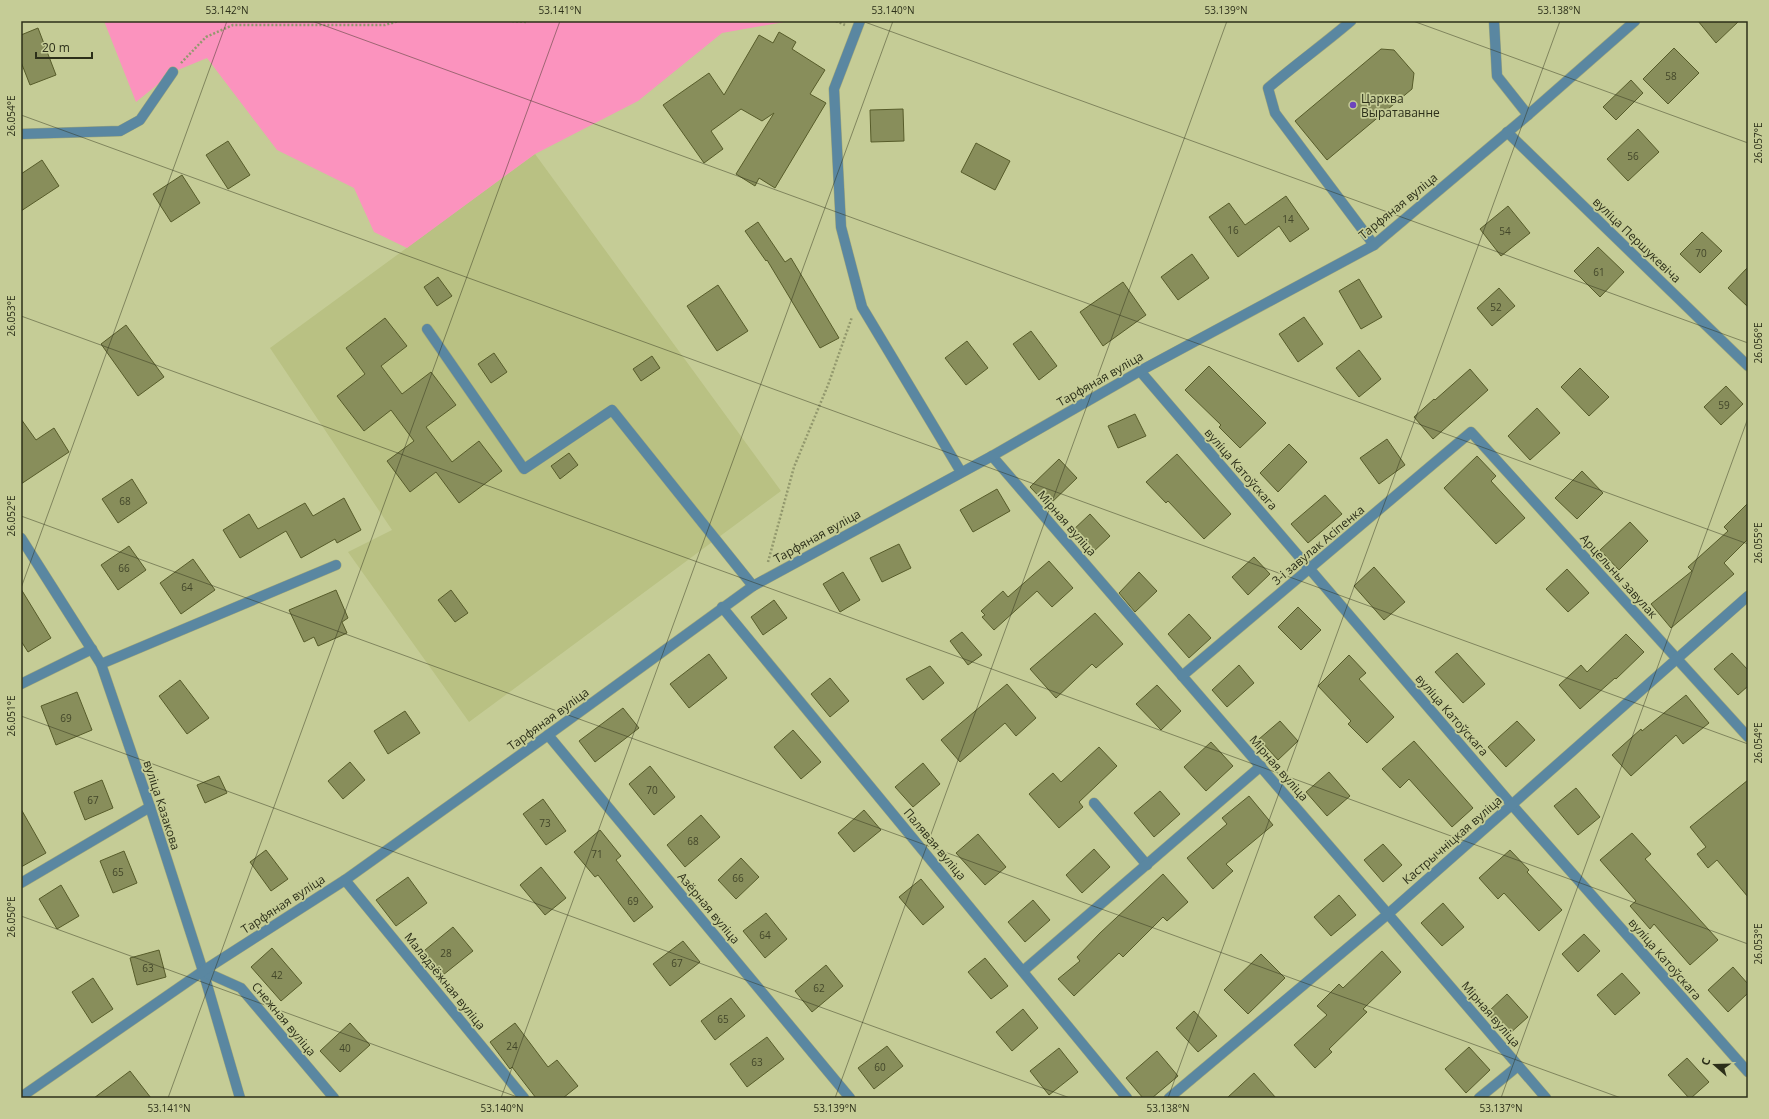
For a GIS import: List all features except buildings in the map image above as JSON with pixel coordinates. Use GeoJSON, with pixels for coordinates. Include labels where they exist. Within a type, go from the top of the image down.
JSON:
{"type":"FeatureCollection","features":[{"type":"Feature","properties":{"kind":"street"},"geometry":{"type":"LineString","coordinates":[[860,21],[834,89],[841,227],[862,307],[961,472]]}},
{"type":"Feature","properties":{"kind":"street"},"geometry":{"type":"LineString","coordinates":[[1351,21],[1325,44],[1294,65],[1268,88],[1275,113],[1374,245]]}},
{"type":"Feature","properties":{"kind":"street"},"geometry":{"type":"LineString","coordinates":[[1494,21],[1497,76],[1528,115]]}},
{"type":"Feature","properties":{"kind":"street","name":"Тарфяная вуліца"},"geometry":{"type":"LineString","coordinates":[[21,1097],[203,971],[346,880],[753,586],[992,456],[1140,371],[1374,245],[1528,115],[1635,21]]}},
{"type":"Feature","properties":{"kind":"street"},"geometry":{"type":"LineString","coordinates":[[21,134],[120,131],[140,120],[173,72]]}},
{"type":"Feature","properties":{"kind":"street","name":"вуліца Першукевіча"},"geometry":{"type":"LineString","coordinates":[[1507,132],[1748,366]]}},
{"type":"Feature","properties":{"kind":"street"},"geometry":{"type":"LineString","coordinates":[[427,329],[524,469],[612,410],[753,586]]}},
{"type":"Feature","properties":{"kind":"street","name":"вуліца Катоўскага"},"geometry":{"type":"LineString","coordinates":[[1140,371],[1512,805],[1748,1072]]}},
{"type":"Feature","properties":{"kind":"street","name":"3-і завулак Асіпенка"},"geometry":{"type":"LineString","coordinates":[[1182,676],[1471,432]]}},
{"type":"Feature","properties":{"kind":"street","name":"Арцельны завулак"},"geometry":{"type":"LineString","coordinates":[[1471,432],[1748,737]]}},
{"type":"Feature","properties":{"kind":"street","name":"Мірная вуліца"},"geometry":{"type":"LineString","coordinates":[[992,456],[1546,1098]]}},
{"type":"Feature","properties":{"kind":"street","name":"вуліца Казакова"},"geometry":{"type":"LineString","coordinates":[[21,538],[101,664],[150,806],[203,971],[240,1098]]}},
{"type":"Feature","properties":{"kind":"street"},"geometry":{"type":"LineString","coordinates":[[101,664],[336,565]]}},
{"type":"Feature","properties":{"kind":"street","name":"Кастрычніцкая вуліца"},"geometry":{"type":"LineString","coordinates":[[1169,1098],[1388,914],[1748,596]]}},
{"type":"Feature","properties":{"kind":"street","name":"Палявая вуліца"},"geometry":{"type":"LineString","coordinates":[[722,607],[1127,1098]]}},
{"type":"Feature","properties":{"kind":"street"},"geometry":{"type":"LineString","coordinates":[[21,684],[92,649]]}},
{"type":"Feature","properties":{"kind":"street","name":"Азёрная вуліца"},"geometry":{"type":"LineString","coordinates":[[548,735],[850,1098]]}},
{"type":"Feature","properties":{"kind":"street"},"geometry":{"type":"LineString","coordinates":[[1023,971],[1261,766]]}},
{"type":"Feature","properties":{"kind":"street"},"geometry":{"type":"LineString","coordinates":[[1094,803],[1147,864]]}},
{"type":"Feature","properties":{"kind":"street"},"geometry":{"type":"LineString","coordinates":[[21,883],[150,806]]}},
{"type":"Feature","properties":{"kind":"street","name":"Маладзёжная вуліца"},"geometry":{"type":"LineString","coordinates":[[346,880],[524,1098]]}},
{"type":"Feature","properties":{"kind":"street","name":"Снежная вуліца"},"geometry":{"type":"LineString","coordinates":[[203,971],[242,988],[334,1098]]}},
{"type":"Feature","properties":{"kind":"street"},"geometry":{"type":"LineString","coordinates":[[1479,1098],[1518,1066]]}},
{"type":"Feature","properties":{"kind":"path"},"geometry":{"type":"LineString","coordinates":[[173,72],[206,37],[232,26],[385,25],[399,21]]}},
{"type":"Feature","properties":{"kind":"path"},"geometry":{"type":"LineString","coordinates":[[512,21],[528,21]]}},
{"type":"Feature","properties":{"kind":"path"},"geometry":{"type":"LineString","coordinates":[[763,580],[794,467],[828,385],[859,295]]}},
{"type":"Feature","properties":{"kind":"shaded area"},"geometry":{"type":"Polygon","coordinates":[[[104,21],[790,21],[722,33],[638,101],[535,154],[407,248],[374,232],[354,188],[277,150],[207,58],[173,72],[136,102],[104,21]]]}},
{"type":"Feature","properties":{"kind":"shaded area"},"geometry":{"type":"Polygon","coordinates":[[[535,154],[781,491],[469,722],[348,552],[392,530],[270,348],[535,154]]]}},
{"type":"Feature","properties":{"kind":"place","name":"Царква Выратаванне"},"geometry":{"type":"Point","coordinates":[1353,105]}}]}
